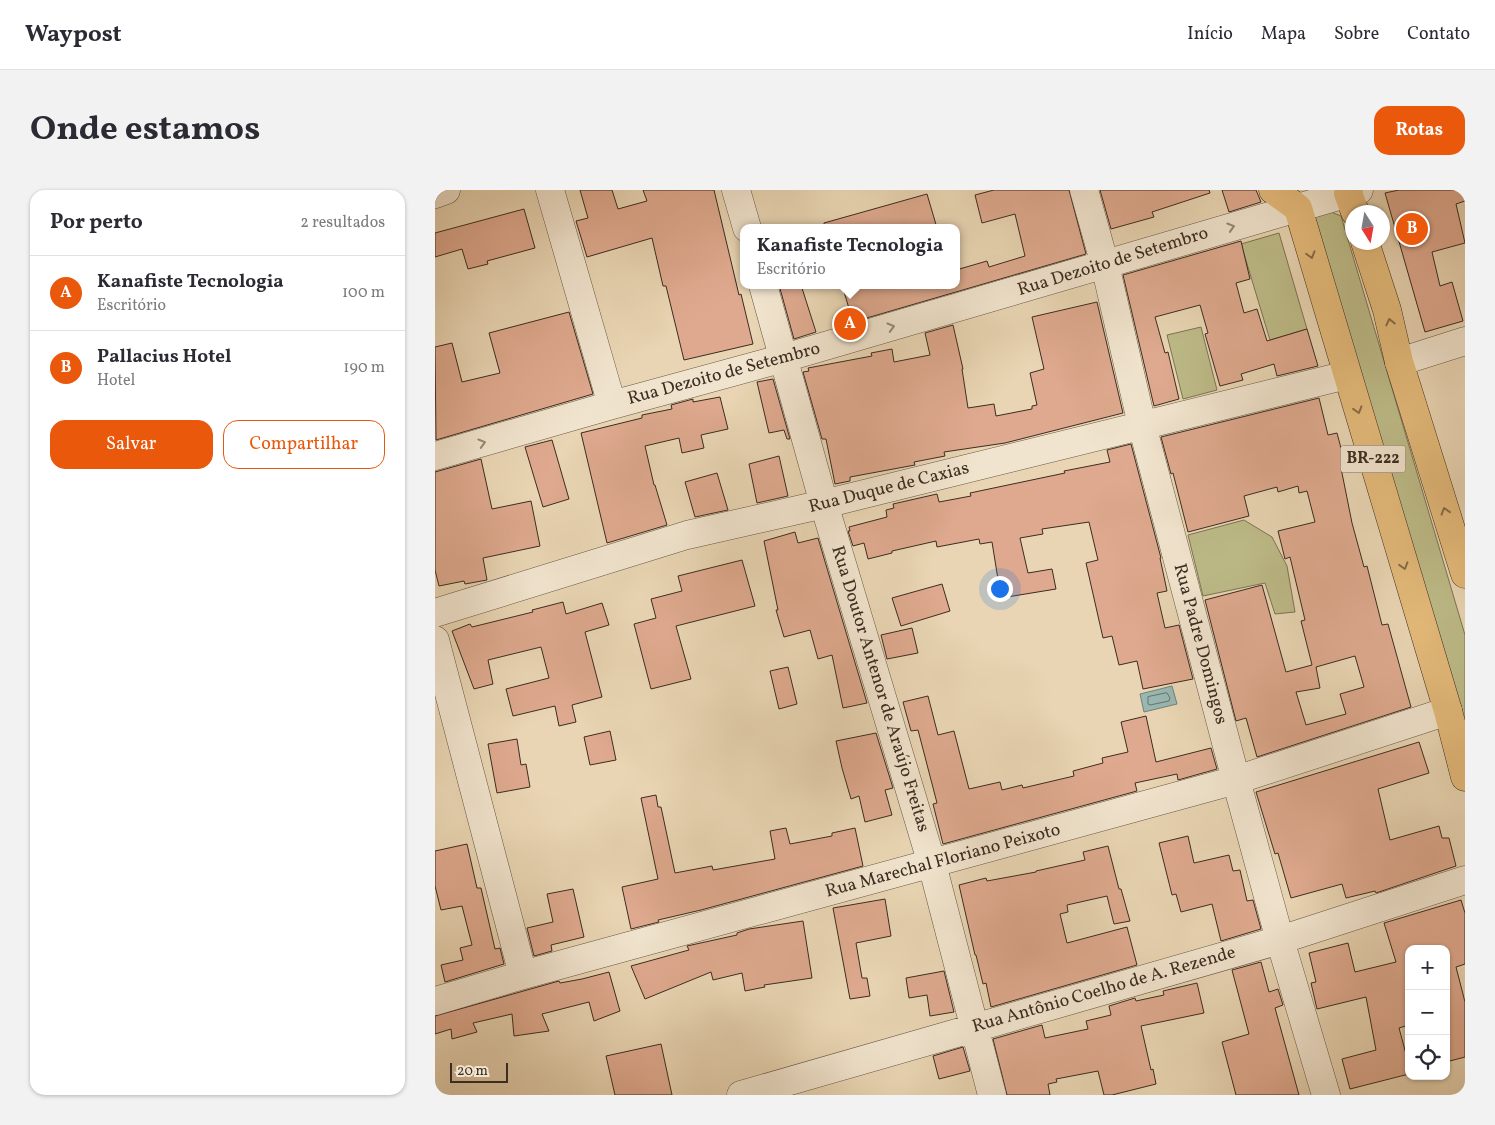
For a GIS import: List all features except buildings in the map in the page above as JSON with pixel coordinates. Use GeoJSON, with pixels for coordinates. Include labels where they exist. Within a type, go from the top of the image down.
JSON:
{"type":"FeatureCollection","features":[{"type":"Feature","properties":{"kind":"main road"},"geometry":{"type":"LineString","coordinates":[[1273,190],[1297,208]]}},
{"type":"Feature","properties":{"kind":"main road","name":"BR-222"},"geometry":{"type":"LineString","coordinates":[[1297,208],[1448,711],[1465,777]]}},
{"type":"Feature","properties":{"kind":"main road","name":"BR-222"},"geometry":{"type":"LineString","coordinates":[[1368,250],[1387,310],[1399,362],[1465,574]]}},
{"type":"Feature","properties":{"kind":"street"},"geometry":{"type":"LineString","coordinates":[[435,194],[446,190]]}},
{"type":"Feature","properties":{"kind":"street"},"geometry":{"type":"LineString","coordinates":[[550,190],[612,405]]}},
{"type":"Feature","properties":{"kind":"street"},"geometry":{"type":"LineString","coordinates":[[736,190],[746,224]]}},
{"type":"Feature","properties":{"kind":"street","name":"Rua Padre Domingos"},"geometry":{"type":"LineString","coordinates":[[1084,190],[1105,266],[1142,425],[1236,780],[1280,940],[1326,1095]]}},
{"type":"Feature","properties":{"kind":"street","name":"Rua Dezoito de Setembro"},"geometry":{"type":"LineString","coordinates":[[435,456],[1105,266],[1297,208],[1353,196]]}},
{"type":"Feature","properties":{"kind":"street","name":"Rua Doutor Antenor de Araújo Freitas"},"geometry":{"type":"LineString","coordinates":[[764,289],[825,504],[932,864],[973,1028],[992,1095]]}},
{"type":"Feature","properties":{"kind":"street"},"geometry":{"type":"LineString","coordinates":[[1399,362],[1465,342]]}},
{"type":"Feature","properties":{"kind":"street","name":"Rua Duque de Caxias"},"geometry":{"type":"LineString","coordinates":[[435,613],[687,535],[825,504],[1347,375]]}},
{"type":"Feature","properties":{"kind":"street"},"geometry":{"type":"LineString","coordinates":[[435,640],[523,975]]}},
{"type":"Feature","properties":{"kind":"street","name":"Rua Marechal Floriano Peixoto"},"geometry":{"type":"LineString","coordinates":[[435,1001],[523,975],[1236,780],[1448,711]]}},
{"type":"Feature","properties":{"kind":"street","name":"Rua Antônio Coelho de A. Rezende"},"geometry":{"type":"LineString","coordinates":[[741,1095],[1280,940],[1465,880]]}},
{"type":"Feature","properties":{"kind":"shaded area"},"geometry":{"type":"Polygon","coordinates":[[[1321,208],[1341,216],[1345,230],[1345,250],[1351,250],[1465,635],[1465,743],[1312,224],[1321,208]]]}},
{"type":"Feature","properties":{"kind":"shaded area"},"geometry":{"type":"Polygon","coordinates":[[[1279,233],[1307,329],[1270,340],[1241,244],[1279,233]]]}},
{"type":"Feature","properties":{"kind":"shaded area"},"geometry":{"type":"Polygon","coordinates":[[[1201,327],[1217,390],[1183,399],[1167,335],[1201,327]]]}},
{"type":"Feature","properties":{"kind":"shaded area"},"geometry":{"type":"Polygon","coordinates":[[[1244,520],[1272,537],[1287,566],[1295,612],[1275,614],[1265,583],[1203,596],[1188,535],[1244,520]]]}},
{"type":"Feature","properties":{"kind":"water"},"geometry":{"type":"Polygon","coordinates":[[[1172,686],[1177,704],[1144,712],[1140,694],[1172,686]]]}},
{"type":"Feature","properties":{"kind":"place","name":"Pallacius Hotel"},"geometry":{"type":"Point","coordinates":[1412,229]}},
{"type":"Feature","properties":{"kind":"place","name":"Kanafiste Tecnologia"},"geometry":{"type":"Point","coordinates":[850,324]}}]}
